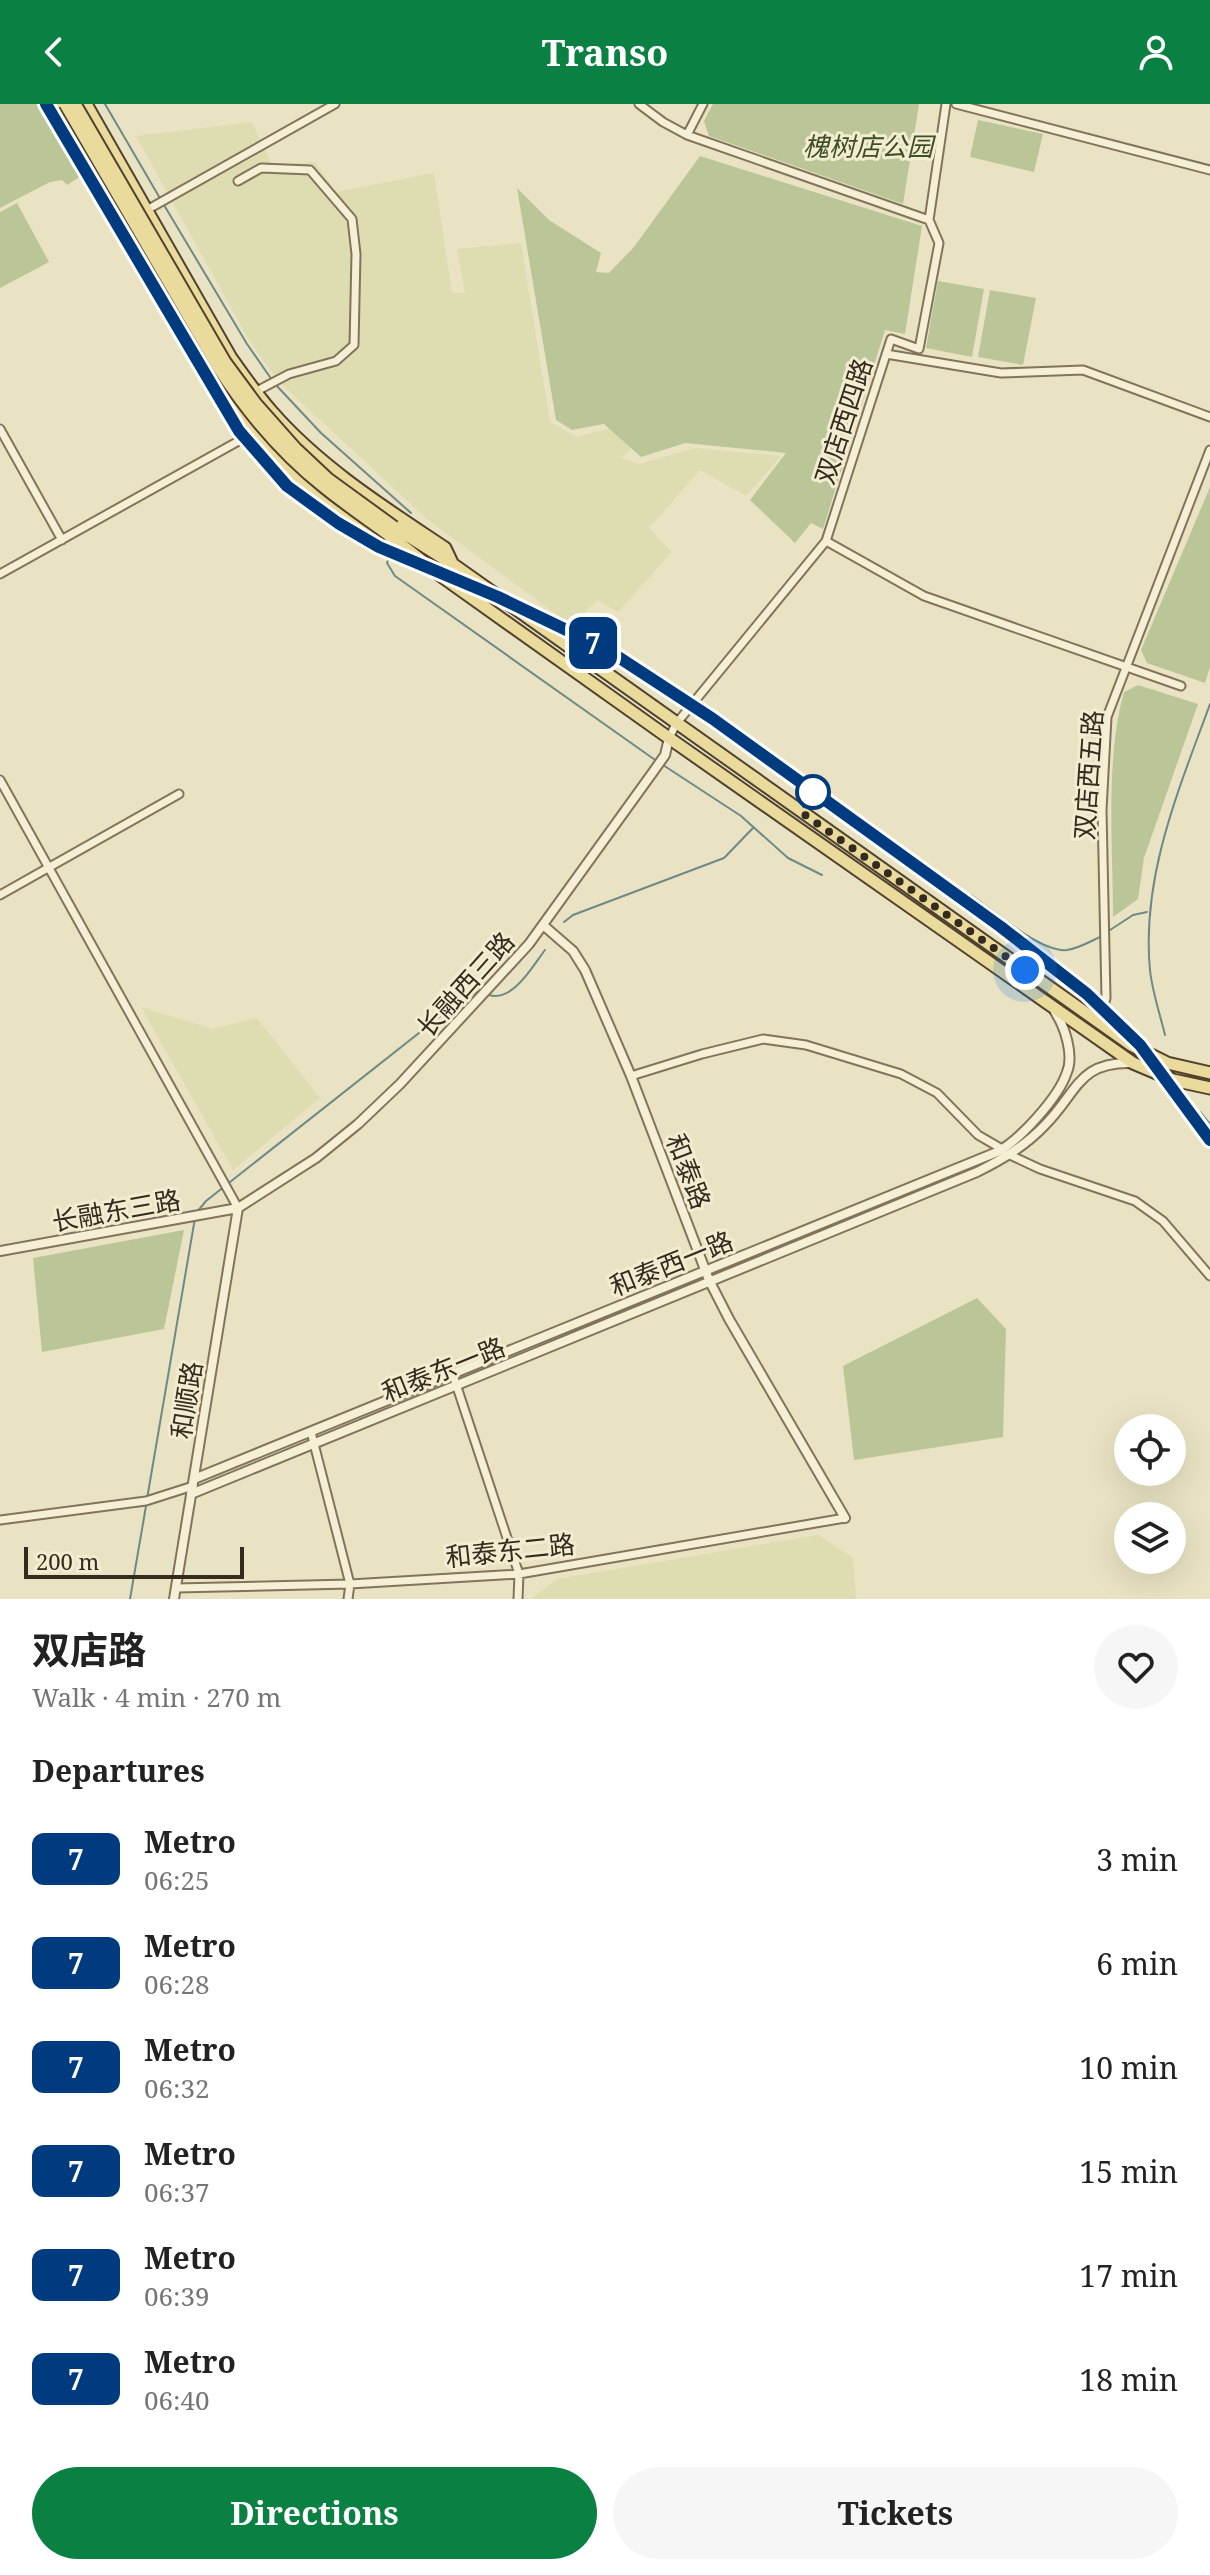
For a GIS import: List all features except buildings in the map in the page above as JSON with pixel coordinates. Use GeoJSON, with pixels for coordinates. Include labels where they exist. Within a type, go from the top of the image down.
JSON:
{"type":"FeatureCollection","features":[{"type":"Feature","properties":{"kind":"main road"},"geometry":{"type":"LineString","coordinates":[[58,104],[205,359],[253,434],[296,479],[402,555],[444,578]]}},
{"type":"Feature","properties":{"kind":"main road"},"geometry":{"type":"LineString","coordinates":[[65,104],[243,405],[291,458],[323,487],[391,531],[454,565],[1131,1045],[1167,1063],[1210,1073]]}},
{"type":"Feature","properties":{"kind":"main road"},"geometry":{"type":"LineString","coordinates":[[75,104],[225,362],[256,404],[328,479],[444,578],[1133,1063],[1173,1080],[1210,1088]]}},
{"type":"Feature","properties":{"kind":"main road"},"geometry":{"type":"LineString","coordinates":[[86,104],[150,208],[231,358],[255,392],[274,414],[334,469],[445,548],[454,565]]}},
{"type":"Feature","properties":{"kind":"street"},"geometry":{"type":"LineString","coordinates":[[150,208],[335,104]]}},
{"type":"Feature","properties":{"kind":"street"},"geometry":{"type":"LineString","coordinates":[[639,104],[687,135],[929,220]]}},
{"type":"Feature","properties":{"kind":"street"},"geometry":{"type":"LineString","coordinates":[[687,135],[703,104]]}},
{"type":"Feature","properties":{"kind":"street","name":"双店西四路"},"geometry":{"type":"LineString","coordinates":[[669,738],[676,724],[826,541],[891,339],[919,349],[939,243],[929,220],[946,104]]}},
{"type":"Feature","properties":{"kind":"street"},"geometry":{"type":"LineString","coordinates":[[956,104],[1210,170]]}},
{"type":"Feature","properties":{"kind":"street"},"geometry":{"type":"LineString","coordinates":[[238,181],[261,168],[310,170],[352,219],[356,254],[354,345],[336,361],[273,381],[255,392]]}},
{"type":"Feature","properties":{"kind":"street"},"geometry":{"type":"LineString","coordinates":[[886,354],[1001,373],[1083,370],[1210,417]]}},
{"type":"Feature","properties":{"kind":"street"},"geometry":{"type":"LineString","coordinates":[[0,574],[253,434],[274,414]]}},
{"type":"Feature","properties":{"kind":"street"},"geometry":{"type":"LineString","coordinates":[[0,429],[62,540]]}},
{"type":"Feature","properties":{"kind":"street","name":"双店西五路"},"geometry":{"type":"LineString","coordinates":[[1100,1023],[1106,998],[1102,810],[1107,717],[1210,450]]}},
{"type":"Feature","properties":{"kind":"street"},"geometry":{"type":"LineString","coordinates":[[826,541],[924,596],[1181,686]]}},
{"type":"Feature","properties":{"kind":"street","name":"长融西三路"},"geometry":{"type":"LineString","coordinates":[[238,1208],[316,1158],[358,1124],[400,1084],[529,944],[665,755],[669,738]]}},
{"type":"Feature","properties":{"kind":"street"},"geometry":{"type":"LineString","coordinates":[[0,780],[238,1208]]}},
{"type":"Feature","properties":{"kind":"street"},"geometry":{"type":"LineString","coordinates":[[0,895],[179,794]]}},
{"type":"Feature","properties":{"kind":"street","name":"和泰路"},"geometry":{"type":"LineString","coordinates":[[543,925],[573,951],[585,970],[631,1076],[709,1280],[845,1518]]}},
{"type":"Feature","properties":{"kind":"street","name":"和泰西一路"},"geometry":{"type":"LineString","coordinates":[[193,1486],[311,1432],[705,1269],[1006,1152],[1049,1102],[1067,1074],[1066,1041],[1061,1022],[1051,1004]]}},
{"type":"Feature","properties":{"kind":"street"},"geometry":{"type":"LineString","coordinates":[[631,1076],[763,1039],[806,1045],[901,1074],[937,1093],[978,1135],[1006,1152],[1040,1169],[1135,1201],[1163,1221],[1210,1276]]}},
{"type":"Feature","properties":{"kind":"street","name":"和泰西一路"},"geometry":{"type":"LineString","coordinates":[[709,1280],[977,1172],[1046,1125],[1088,1072],[1111,1062],[1133,1063]]}},
{"type":"Feature","properties":{"kind":"street","name":"长融东三路"},"geometry":{"type":"LineString","coordinates":[[0,1251],[238,1208]]}},
{"type":"Feature","properties":{"kind":"street","name":"和顺路"},"geometry":{"type":"LineString","coordinates":[[174,1599],[238,1208]]}},
{"type":"Feature","properties":{"kind":"street","name":"和泰东一路"},"geometry":{"type":"LineString","coordinates":[[193,1486],[315,1443],[709,1280]]}},
{"type":"Feature","properties":{"kind":"street"},"geometry":{"type":"LineString","coordinates":[[453,1375],[519,1574],[518,1599]]}},
{"type":"Feature","properties":{"kind":"street"},"geometry":{"type":"LineString","coordinates":[[311,1432],[350,1584],[348,1599]]}},
{"type":"Feature","properties":{"kind":"street"},"geometry":{"type":"LineString","coordinates":[[0,1520],[146,1501],[193,1486]]}},
{"type":"Feature","properties":{"kind":"street","name":"和泰东二路"},"geometry":{"type":"LineString","coordinates":[[176,1588],[350,1584],[519,1574],[845,1518]]}},
{"type":"Feature","properties":{"kind":"shaded area"},"geometry":{"type":"Polygon","coordinates":[[[252,122],[272,165],[315,162],[336,192],[434,173],[452,293],[465,293],[457,249],[521,243],[550,422],[577,437],[610,428],[631,448],[621,458],[640,464],[695,448],[781,456],[746,496],[700,470],[649,528],[672,552],[618,612],[597,600],[572,626],[427,519],[278,381],[249,340],[136,136],[252,122]]]}},
{"type":"Feature","properties":{"kind":"shaded area"},"geometry":{"type":"Polygon","coordinates":[[[141,1007],[213,1029],[257,1018],[320,1098],[233,1170],[141,1007]]]}},
{"type":"Feature","properties":{"kind":"shaded area"},"geometry":{"type":"Polygon","coordinates":[[[818,1535],[853,1558],[856,1599],[531,1599],[557,1579],[818,1535]]]}},
{"type":"Feature","properties":{"kind":"green space"},"geometry":{"type":"Polygon","coordinates":[[[0,104],[41,104],[83,175],[67,185],[62,180],[50,182],[0,208],[0,104]]]}},
{"type":"Feature","properties":{"kind":"green space","name":"槐树店公园"},"geometry":{"type":"Polygon","coordinates":[[[713,104],[919,104],[903,204],[709,136],[704,121],[713,104]]]}},
{"type":"Feature","properties":{"kind":"green space"},"geometry":{"type":"Polygon","coordinates":[[[978,120],[1043,134],[1034,172],[970,157],[978,120]]]}},
{"type":"Feature","properties":{"kind":"green space"},"geometry":{"type":"Polygon","coordinates":[[[700,156],[922,226],[905,334],[885,330],[823,529],[811,523],[795,543],[750,500],[786,453],[685,443],[641,457],[604,424],[572,430],[556,420],[517,188],[549,220],[601,253],[596,272],[609,273],[634,247],[700,156]]]}},
{"type":"Feature","properties":{"kind":"green space"},"geometry":{"type":"Polygon","coordinates":[[[17,203],[49,262],[0,288],[0,212],[17,203]]]}},
{"type":"Feature","properties":{"kind":"green space"},"geometry":{"type":"Polygon","coordinates":[[[938,281],[984,289],[972,357],[926,348],[938,281]]]}},
{"type":"Feature","properties":{"kind":"green space"},"geometry":{"type":"Polygon","coordinates":[[[990,290],[1036,298],[1023,365],[978,357],[990,290]]]}},
{"type":"Feature","properties":{"kind":"green space"},"geometry":{"type":"Polygon","coordinates":[[[1210,487],[1210,667],[1205,683],[1147,663],[1141,650],[1210,487]]]}},
{"type":"Feature","properties":{"kind":"green space"},"geometry":{"type":"Polygon","coordinates":[[[1138,685],[1198,704],[1144,858],[1138,899],[1113,917],[1111,803],[1114,745],[1124,692],[1138,685]]]}},
{"type":"Feature","properties":{"kind":"green space"},"geometry":{"type":"Polygon","coordinates":[[[184,1230],[164,1329],[42,1352],[33,1258],[184,1230]]]}},
{"type":"Feature","properties":{"kind":"green space"},"geometry":{"type":"Polygon","coordinates":[[[977,1298],[1006,1329],[1003,1437],[854,1460],[843,1366],[977,1298]]]}},
{"type":"Feature","properties":{"kind":"waterway"},"geometry":{"type":"LineString","coordinates":[[105,104],[161,200]]}},
{"type":"Feature","properties":{"kind":"waterway"},"geometry":{"type":"LineString","coordinates":[[164,205],[272,380]]}},
{"type":"Feature","properties":{"kind":"waterway"},"geometry":{"type":"LineString","coordinates":[[276,385],[321,433],[411,513]]}},
{"type":"Feature","properties":{"kind":"waterway"},"geometry":{"type":"LineString","coordinates":[[389,558],[387,563],[395,576],[658,762]]}},
{"type":"Feature","properties":{"kind":"waterway"},"geometry":{"type":"LineString","coordinates":[[1165,1035],[1150,970],[1151,901],[1165,834],[1210,704]]}},
{"type":"Feature","properties":{"kind":"waterway"},"geometry":{"type":"LineString","coordinates":[[663,765],[741,816],[788,858],[822,875]]}},
{"type":"Feature","properties":{"kind":"waterway"},"geometry":{"type":"LineString","coordinates":[[564,922],[573,915],[724,858],[753,828]]}},
{"type":"Feature","properties":{"kind":"waterway"},"geometry":{"type":"LineString","coordinates":[[962,895],[971,895],[1031,938],[1056,949],[1072,949],[1102,936]]}},
{"type":"Feature","properties":{"kind":"waterway"},"geometry":{"type":"LineString","coordinates":[[1107,932],[1133,915],[1147,912]]}},
{"type":"Feature","properties":{"kind":"waterway"},"geometry":{"type":"LineString","coordinates":[[489,995],[498,996],[514,988],[545,950]]}},
{"type":"Feature","properties":{"kind":"waterway"},"geometry":{"type":"LineString","coordinates":[[197,1212],[206,1201],[457,1003],[477,992]]}},
{"type":"Feature","properties":{"kind":"waterway"},"geometry":{"type":"LineString","coordinates":[[1200,1112],[1210,1124]]}},
{"type":"Feature","properties":{"kind":"waterway"},"geometry":{"type":"LineString","coordinates":[[147,1499],[195,1218]]}},
{"type":"Feature","properties":{"kind":"waterway"},"geometry":{"type":"LineString","coordinates":[[130,1599],[146,1506]]}},
{"type":"Feature","properties":{"kind":"metro line","name":"7"},"geometry":{"type":"LineString","coordinates":[[46,104],[239,431],[287,486],[338,523],[379,547],[498,597],[606,649],[713,719],[1001,927],[1087,994],[1140,1045],[1210,1140]]}},
{"type":"Feature","properties":{"kind":"route"},"geometry":{"type":"LineString","coordinates":[[813,792],[801,812],[1025,970]]}}]}
